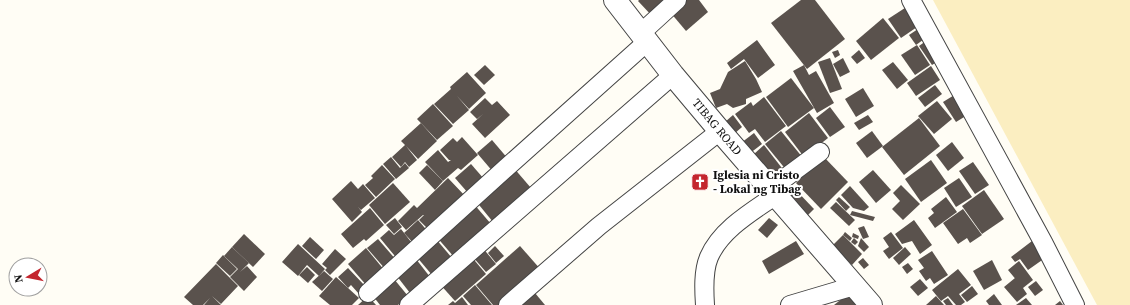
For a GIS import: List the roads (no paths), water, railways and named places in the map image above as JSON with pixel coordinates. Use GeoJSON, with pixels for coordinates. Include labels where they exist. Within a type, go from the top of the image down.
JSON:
{"type":"FeatureCollection","features":[{"type":"Feature","properties":{"kind":"street","name":"TIBAG ROAD"},"geometry":{"type":"LineString","coordinates":[[615,0],[720,131],[871,305]]}},
{"type":"Feature","properties":{"kind":"street"},"geometry":{"type":"LineString","coordinates":[[368,293],[506,168],[644,37],[677,0]]}},
{"type":"Feature","properties":{"kind":"street"},"geometry":{"type":"LineString","coordinates":[[911,0],[1075,305]]}},
{"type":"Feature","properties":{"kind":"street"},"geometry":{"type":"LineString","coordinates":[[409,305],[674,75]]}},
{"type":"Feature","properties":{"kind":"street"},"geometry":{"type":"LineString","coordinates":[[508,305],[599,226],[720,131]]}},
{"type":"Feature","properties":{"kind":"street"},"geometry":{"type":"LineString","coordinates":[[705,305],[703,285],[709,257],[723,235],[820,152]]}},
{"type":"Feature","properties":{"kind":"street"},"geometry":{"type":"LineString","coordinates":[[790,305],[854,286]]}},
{"type":"Feature","properties":{"kind":"place","name":"Iglesia ni Cristo - Lokal ng Tibag"},"geometry":{"type":"Point","coordinates":[700,182]}}]}
